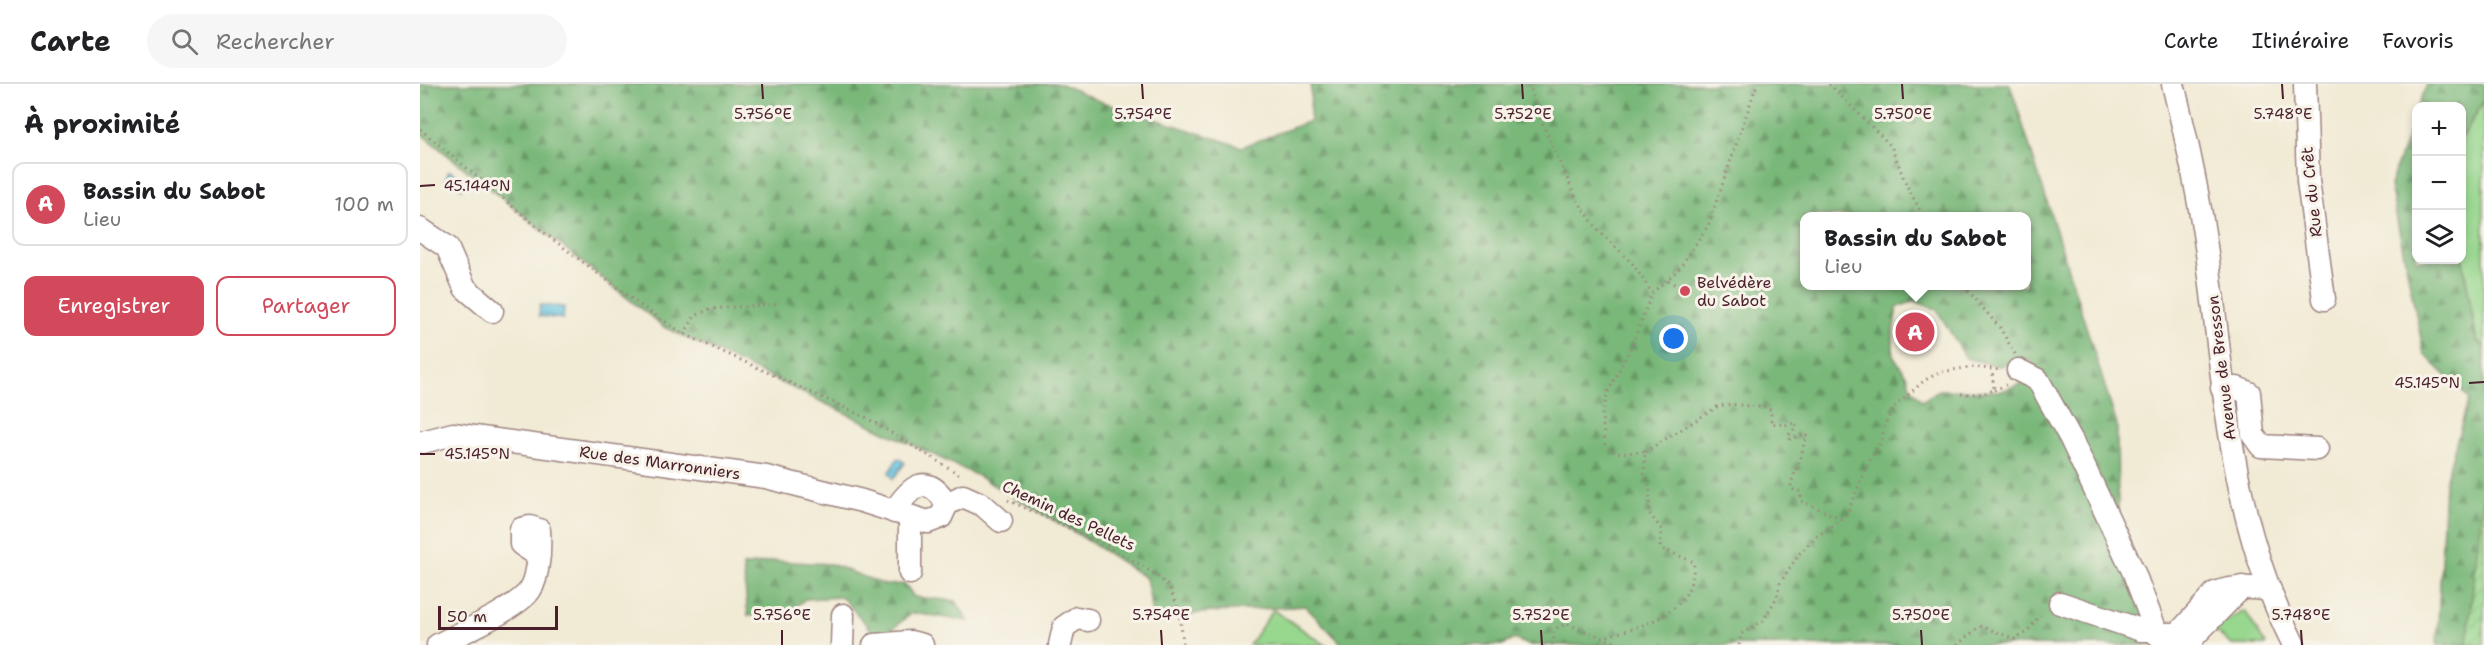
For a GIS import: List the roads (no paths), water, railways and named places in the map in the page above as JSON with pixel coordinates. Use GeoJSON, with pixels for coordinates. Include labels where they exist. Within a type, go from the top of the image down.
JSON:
{"type":"FeatureCollection","features":[{"type":"Feature","properties":{"kind":"street","name":"Avenue de Bresson"},"geometry":{"type":"LineString","coordinates":[[2173,84],[2196,179],[2232,458],[2260,565],[2294,645]]}},
{"type":"Feature","properties":{"kind":"street","name":"Rue du Crêt"},"geometry":{"type":"LineString","coordinates":[[2305,84],[2308,181],[2324,299]]}},
{"type":"Feature","properties":{"kind":"street"},"geometry":{"type":"LineString","coordinates":[[420,229],[447,247],[465,288],[492,311]]}},
{"type":"Feature","properties":{"kind":"street"},"geometry":{"type":"LineString","coordinates":[[2018,370],[2038,380],[2071,439],[2134,573],[2153,630],[2157,634],[2165,636],[2178,634],[2215,593],[2242,587],[2270,590]]}},
{"type":"Feature","properties":{"kind":"street"},"geometry":{"type":"LineString","coordinates":[[2222,388],[2237,388],[2248,393],[2253,435],[2261,446],[2317,449]]}},
{"type":"Feature","properties":{"kind":"street","name":"Rue des Marronniers"},"geometry":{"type":"LineString","coordinates":[[421,442],[453,434],[736,472],[795,483],[928,522],[942,517],[960,494]]}},
{"type":"Feature","properties":{"kind":"street"},"geometry":{"type":"LineString","coordinates":[[910,573],[902,515],[903,498],[917,485],[929,484],[938,490],[960,494],[983,506],[1000,521]]}},
{"type":"Feature","properties":{"kind":"street"},"geometry":{"type":"LineString","coordinates":[[438,645],[513,605],[531,589],[539,556]]}},
{"type":"Feature","properties":{"kind":"street"},"geometry":{"type":"LineString","coordinates":[[2190,645],[2195,635],[2242,587]]}},
{"type":"Feature","properties":{"kind":"street"},"geometry":{"type":"LineString","coordinates":[[2060,603],[2135,628],[2153,630]]}},
{"type":"Feature","properties":{"kind":"street"},"geometry":{"type":"LineString","coordinates":[[842,645],[843,615]]}},
{"type":"Feature","properties":{"kind":"street"},"geometry":{"type":"LineString","coordinates":[[1060,645],[1064,627],[1077,618],[1088,620]]}},
{"type":"Feature","properties":{"kind":"street"},"geometry":{"type":"LineString","coordinates":[[874,645],[910,642],[922,645]]}},
{"type":"Feature","properties":{"kind":"water"},"geometry":{"type":"Polygon","coordinates":[[[449,171],[466,180],[462,189],[445,180],[449,171]]]}},
{"type":"Feature","properties":{"kind":"water"},"geometry":{"type":"Polygon","coordinates":[[[540,305],[564,307],[563,319],[539,316],[540,305]]]}},
{"type":"Feature","properties":{"kind":"water"},"geometry":{"type":"Polygon","coordinates":[[[898,458],[905,463],[893,479],[889,472],[898,458]]]}},
{"type":"Feature","properties":{"kind":"place","name":"Belvédère du Sabot"},"geometry":{"type":"Point","coordinates":[1685,291]}},
{"type":"Feature","properties":{"kind":"place","name":"Bassin du Sabot"},"geometry":{"type":"Point","coordinates":[1915,332]}}]}
